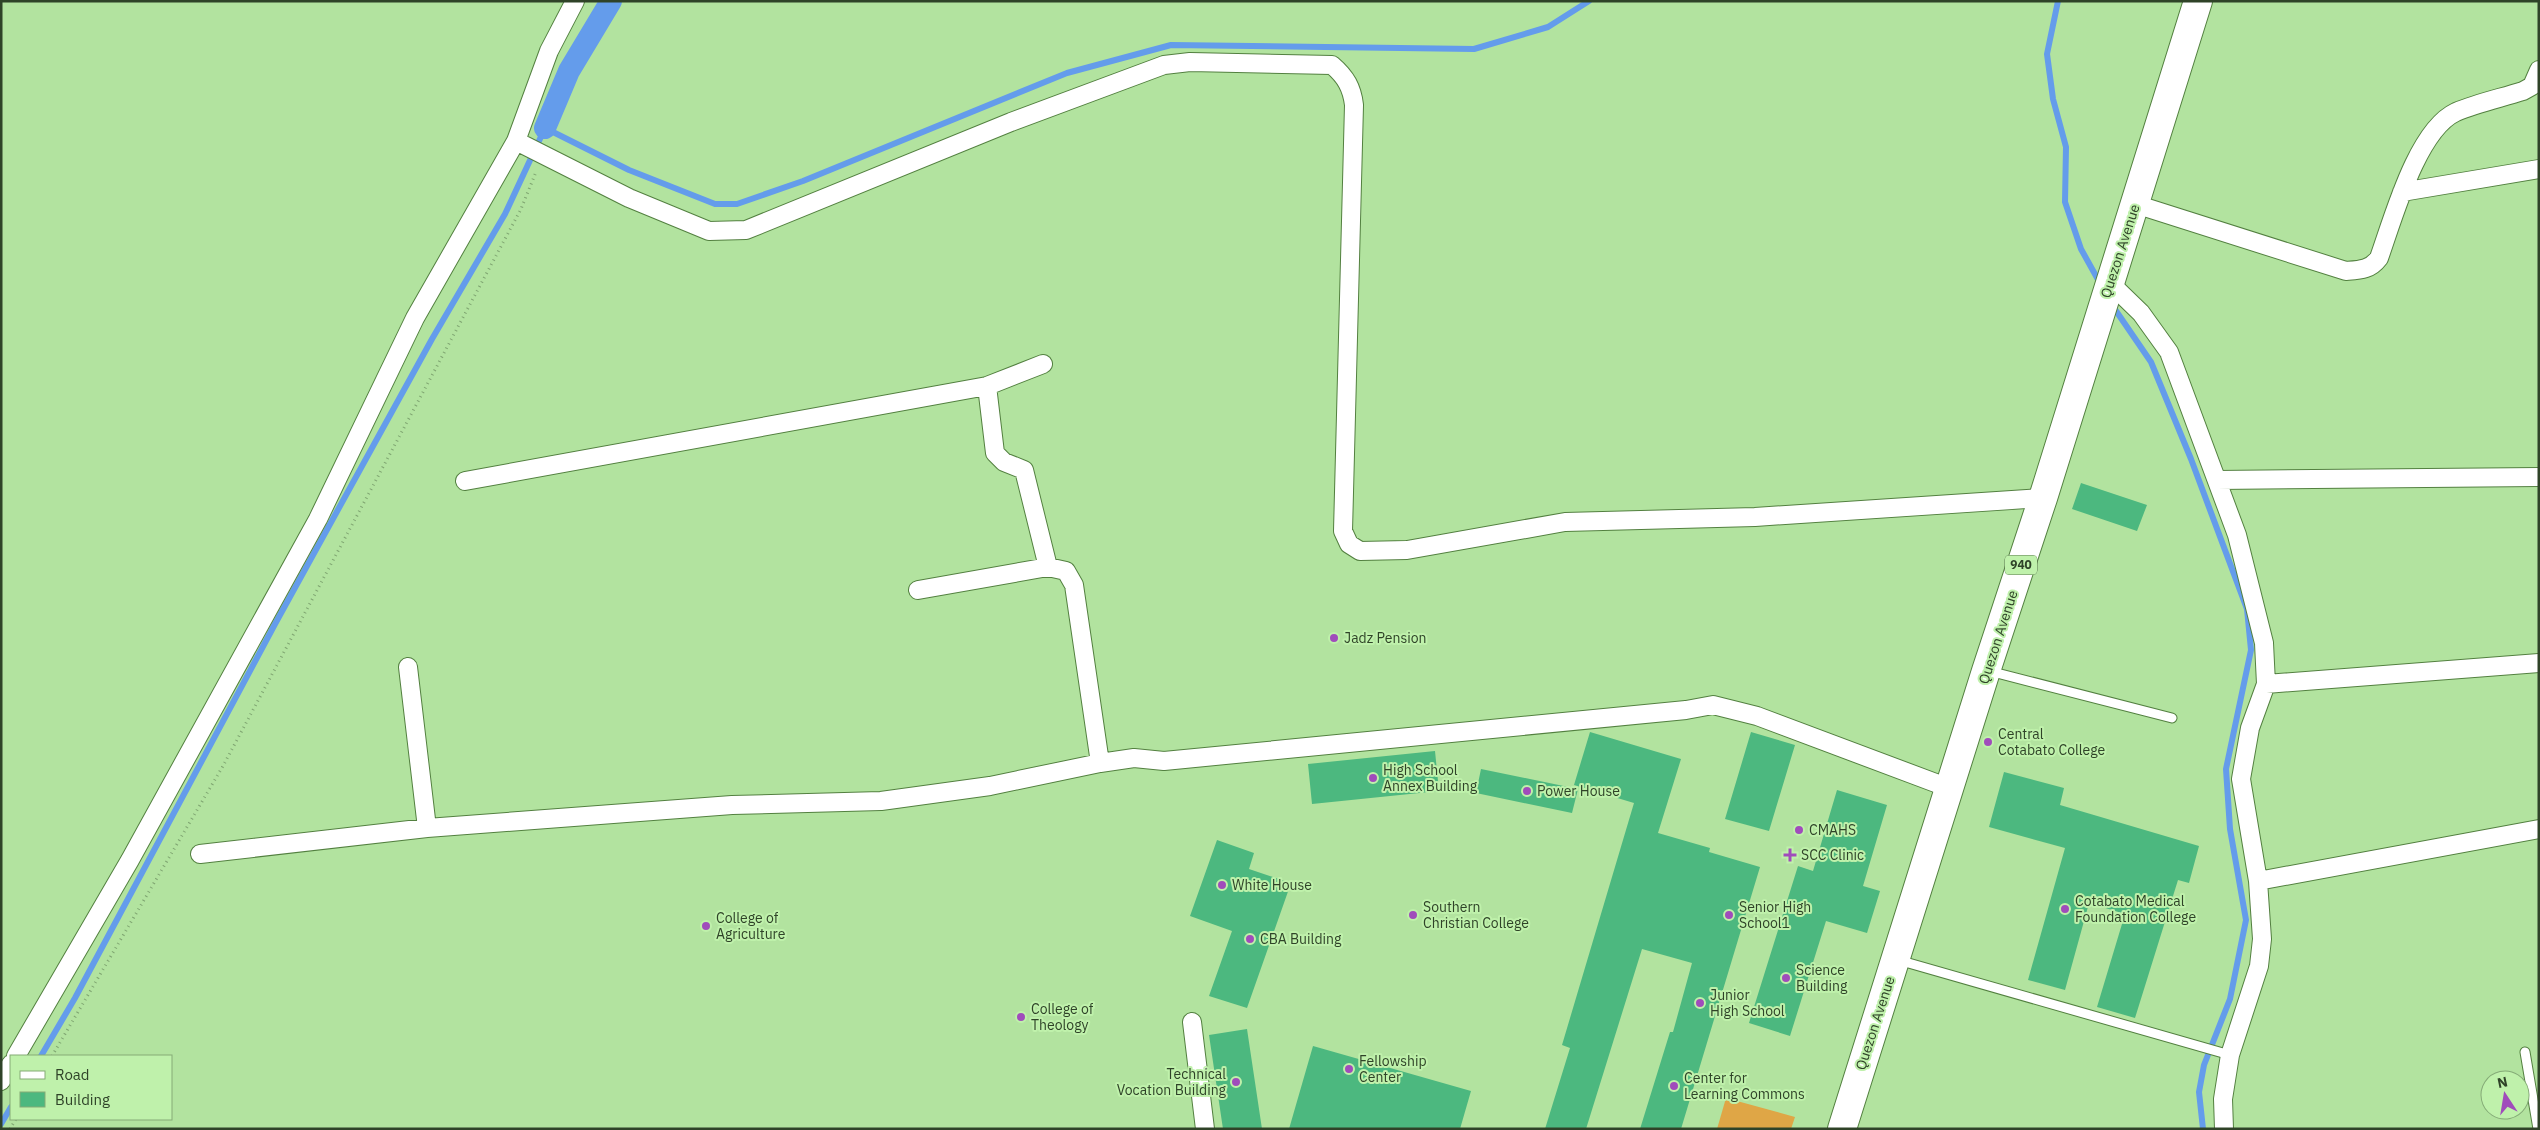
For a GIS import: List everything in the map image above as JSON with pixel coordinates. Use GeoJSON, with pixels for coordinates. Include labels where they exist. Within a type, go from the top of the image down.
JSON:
{"type":"FeatureCollection","features":[{"type":"Feature","properties":{"kind":"main road","name":"Quezon Avenue"},"geometry":{"type":"LineString","coordinates":[[1842,1129],[1986,671],[2044,498],[2109,282],[2198,1]]}},
{"type":"Feature","properties":{"kind":"street"},"geometry":{"type":"LineString","coordinates":[[17,1055],[135,852],[318,519],[415,318],[516,141],[549,51],[562,9],[575,1]]}},
{"type":"Feature","properties":{"kind":"street"},"geometry":{"type":"LineString","coordinates":[[516,141],[630,198],[709,231],[730,232],[746,230],[1011,122],[1164,65],[1190,62],[1332,65],[1344,75],[1353,93],[1354,105],[1343,531],[1349,544],[1360,550],[1407,550],[1565,522],[1755,516],[2044,498]]}},
{"type":"Feature","properties":{"kind":"street"},"geometry":{"type":"LineString","coordinates":[[2135,204],[2346,271],[2365,270],[2373,266],[2379,258],[2402,192],[2425,143],[2444,119],[2456,112],[2523,92],[2532,86],[2539,70]]}},
{"type":"Feature","properties":{"kind":"street"},"geometry":{"type":"LineString","coordinates":[[2402,192],[2539,169]]}},
{"type":"Feature","properties":{"kind":"street"},"geometry":{"type":"LineString","coordinates":[[2109,282],[2141,313],[2168,352],[2237,535],[2264,643],[2266,684],[2250,728],[2241,779],[2262,916],[2258,966],[2225,1053],[2224,1129]]}},
{"type":"Feature","properties":{"kind":"street"},"geometry":{"type":"LineString","coordinates":[[464,481],[987,386],[1043,364]]}},
{"type":"Feature","properties":{"kind":"street"},"geometry":{"type":"LineString","coordinates":[[987,386],[995,453],[1004,462],[1024,470],[1048,567]]}},
{"type":"Feature","properties":{"kind":"street"},"geometry":{"type":"LineString","coordinates":[[2217,480],[2539,477]]}},
{"type":"Feature","properties":{"kind":"street"},"geometry":{"type":"LineString","coordinates":[[918,590],[1048,567],[1066,571],[1074,585],[1100,763]]}},
{"type":"Feature","properties":{"kind":"street"},"geometry":{"type":"LineString","coordinates":[[2266,684],[2539,663]]}},
{"type":"Feature","properties":{"kind":"street"},"geometry":{"type":"LineString","coordinates":[[408,667],[428,828]]}},
{"type":"Feature","properties":{"kind":"street"},"geometry":{"type":"LineString","coordinates":[[200,854],[428,828],[732,805],[882,801],[990,786],[1100,763],[1134,758],[1174,760],[1666,712],[1713,705],[1757,716],[1949,788]]}},
{"type":"Feature","properties":{"kind":"street"},"geometry":{"type":"LineString","coordinates":[[2258,881],[2539,829]]}},
{"type":"Feature","properties":{"kind":"street"},"geometry":{"type":"LineString","coordinates":[[1192,1022],[1205,1129]]}},
{"type":"Feature","properties":{"kind":"street"},"geometry":{"type":"LineString","coordinates":[[1,1082],[10,1066]]}},
{"type":"Feature","properties":{"kind":"lane"},"geometry":{"type":"LineString","coordinates":[[1986,671],[2172,718]]}},
{"type":"Feature","properties":{"kind":"lane"},"geometry":{"type":"LineString","coordinates":[[1895,959],[2225,1053]]}},
{"type":"Feature","properties":{"kind":"lane"},"geometry":{"type":"LineString","coordinates":[[2525,1052],[2538,1129]]}},
{"type":"Feature","properties":{"kind":"path"},"geometry":{"type":"LineString","coordinates":[[53,1055],[223,766],[521,209],[543,155]]}},
{"type":"Feature","properties":{"kind":"shaded area"},"geometry":{"type":"Polygon","coordinates":[[[1726,1098],[1795,1117],[1791,1129],[1717,1129],[1726,1098]]]}},
{"type":"Feature","properties":{"kind":"building"},"geometry":{"type":"Polygon","coordinates":[[[2081,483],[2147,505],[2137,531],[2072,509],[2081,483]]]}},
{"type":"Feature","properties":{"kind":"building"},"geometry":{"type":"Polygon","coordinates":[[[1590,732],[1681,759],[1658,833],[1710,848],[1709,852],[1760,867],[1681,1129],[1640,1129],[1670,1032],[1673,1032],[1692,963],[1642,949],[1586,1129],[1545,1129],[1570,1048],[1562,1045],[1634,803],[1574,785],[1590,732]]]}},
{"type":"Feature","properties":{"kind":"building"},"geometry":{"type":"Polygon","coordinates":[[[1751,732],[1795,745],[1769,831],[1725,819],[1751,732]]]}},
{"type":"Feature","properties":{"kind":"building","name":"High School Annex Building"},"geometry":{"type":"Polygon","coordinates":[[[1435,751],[1439,791],[1312,804],[1308,764],[1435,751]]]}},
{"type":"Feature","properties":{"kind":"building","name":"Power House"},"geometry":{"type":"Polygon","coordinates":[[[1481,769],[1578,789],[1572,813],[1476,793],[1481,769]]]}},
{"type":"Feature","properties":{"kind":"building"},"geometry":{"type":"Polygon","coordinates":[[[2004,772],[2064,788],[2060,805],[2199,846],[2189,883],[2178,880],[2135,1018],[2097,1007],[2125,914],[2089,903],[2065,990],[2028,980],[2065,848],[1989,827],[2004,772]]]}},
{"type":"Feature","properties":{"kind":"building","name":"Science Building"},"geometry":{"type":"Polygon","coordinates":[[[1837,790],[1887,805],[1863,886],[1880,891],[1867,933],[1826,921],[1790,1036],[1749,1023],[1798,866],[1813,871],[1837,790]]]}},
{"type":"Feature","properties":{"kind":"building","name":"CBA Building"},"geometry":{"type":"Polygon","coordinates":[[[1217,840],[1254,853],[1249,869],[1291,883],[1247,1008],[1209,996],[1232,931],[1190,916],[1217,840]]]}},
{"type":"Feature","properties":{"kind":"building","name":"Technical Vocation Building"},"geometry":{"type":"Polygon","coordinates":[[[1247,1029],[1262,1129],[1223,1129],[1209,1035],[1247,1029]]]}},
{"type":"Feature","properties":{"kind":"building","name":"Fellowship Center"},"geometry":{"type":"Polygon","coordinates":[[[1313,1046],[1471,1091],[1460,1129],[1289,1129],[1313,1046]]]}},
{"type":"Feature","properties":{"kind":"waterway"},"geometry":{"type":"LineString","coordinates":[[545,128],[569,71],[611,1]]}},
{"type":"Feature","properties":{"kind":"waterway"},"geometry":{"type":"LineString","coordinates":[[42,1055],[75,998],[275,624],[432,339],[505,214],[545,128],[629,170],[715,204],[737,204],[803,181],[1067,73],[1171,45],[1474,49],[1548,27],[1589,1]]}},
{"type":"Feature","properties":{"kind":"waterway"},"geometry":{"type":"LineString","coordinates":[[2058,1],[2047,54],[2053,99],[2066,147],[2065,202],[2081,249],[2101,285]]}},
{"type":"Feature","properties":{"kind":"waterway"},"geometry":{"type":"LineString","coordinates":[[2112,305],[2151,362],[2191,459],[2247,609],[2251,650],[2226,769],[2230,829],[2246,920],[2230,999],[2204,1065],[2199,1092],[2203,1129]]}},
{"type":"Feature","properties":{"kind":"waterway"},"geometry":{"type":"LineString","coordinates":[[1,1124],[10,1109]]}},
{"type":"Feature","properties":{"kind":"place","name":"Jadz Pension"},"geometry":{"type":"Point","coordinates":[1334,638]}},
{"type":"Feature","properties":{"kind":"place","name":"Central Cotabato College"},"geometry":{"type":"Point","coordinates":[1988,742]}},
{"type":"Feature","properties":{"kind":"place","name":"High School Annex Building"},"geometry":{"type":"Point","coordinates":[1373,778]}},
{"type":"Feature","properties":{"kind":"place","name":"Power House"},"geometry":{"type":"Point","coordinates":[1527,791]}},
{"type":"Feature","properties":{"kind":"place","name":"CMAHS"},"geometry":{"type":"Point","coordinates":[1799,830]}},
{"type":"Feature","properties":{"kind":"place","name":"SCC Clinic"},"geometry":{"type":"Point","coordinates":[1790,855]}},
{"type":"Feature","properties":{"kind":"place","name":"White House"},"geometry":{"type":"Point","coordinates":[1222,885]}},
{"type":"Feature","properties":{"kind":"place","name":"Cotabato Medical Foundation College"},"geometry":{"type":"Point","coordinates":[2065,909]}},
{"type":"Feature","properties":{"kind":"place","name":"Southern Christian College"},"geometry":{"type":"Point","coordinates":[1413,915]}},
{"type":"Feature","properties":{"kind":"place","name":"Senior High School1"},"geometry":{"type":"Point","coordinates":[1729,915]}},
{"type":"Feature","properties":{"kind":"place","name":"College of Agriculture"},"geometry":{"type":"Point","coordinates":[706,926]}},
{"type":"Feature","properties":{"kind":"place","name":"CBA Building"},"geometry":{"type":"Point","coordinates":[1250,939]}},
{"type":"Feature","properties":{"kind":"place","name":"Science Building"},"geometry":{"type":"Point","coordinates":[1786,978]}},
{"type":"Feature","properties":{"kind":"place","name":"Junior High School"},"geometry":{"type":"Point","coordinates":[1700,1003]}},
{"type":"Feature","properties":{"kind":"place","name":"College of Theology"},"geometry":{"type":"Point","coordinates":[1021,1017]}},
{"type":"Feature","properties":{"kind":"place","name":"Fellowship Center"},"geometry":{"type":"Point","coordinates":[1349,1069]}},
{"type":"Feature","properties":{"kind":"place","name":"Technical Vocation Building"},"geometry":{"type":"Point","coordinates":[1236,1082]}},
{"type":"Feature","properties":{"kind":"place","name":"Center for Learning Commons"},"geometry":{"type":"Point","coordinates":[1674,1086]}}]}
